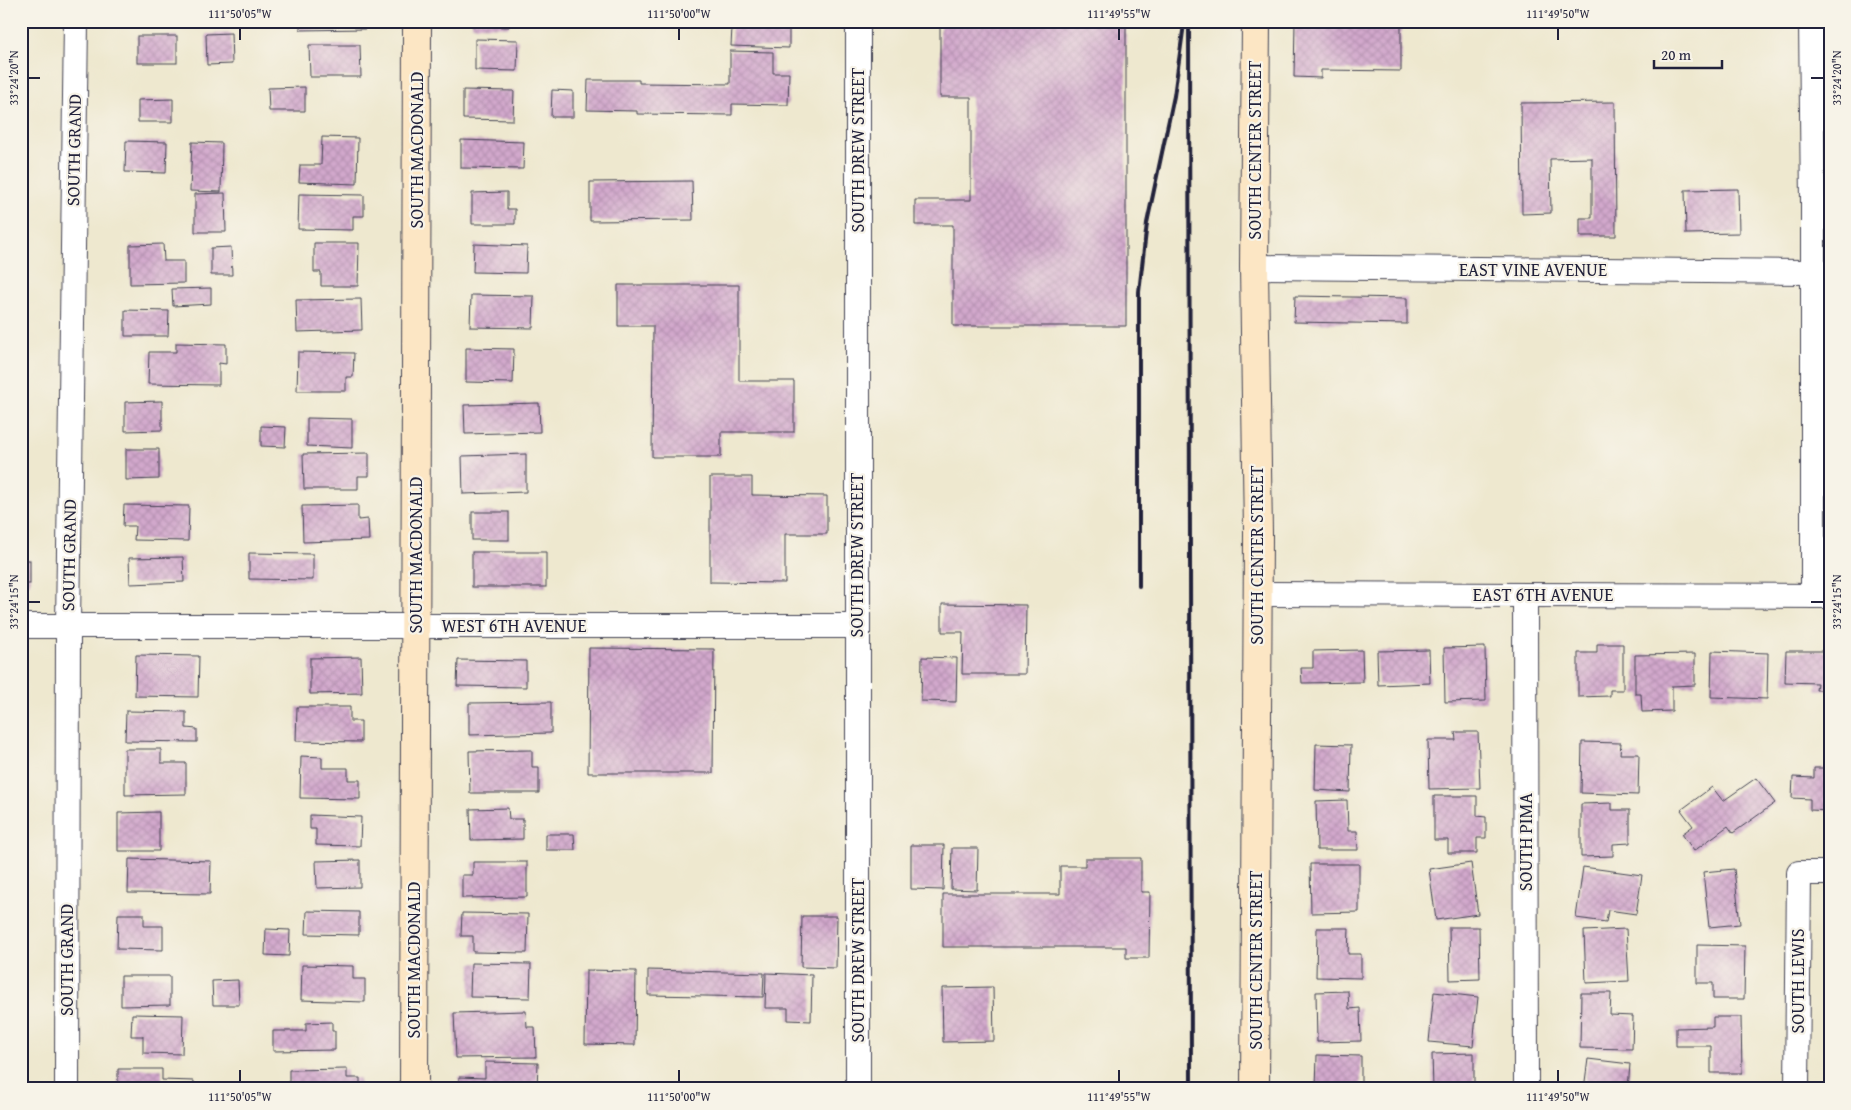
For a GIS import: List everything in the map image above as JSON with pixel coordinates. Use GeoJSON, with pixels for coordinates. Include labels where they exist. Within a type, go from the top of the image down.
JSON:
{"type":"FeatureCollection","features":[{"type":"Feature","properties":{"kind":"street","name":"SOUTH GRAND"},"geometry":{"type":"LineString","coordinates":[[67,1089],[68,626],[76,21]]}},
{"type":"Feature","properties":{"kind":"street","name":"SOUTH MACDONALD"},"geometry":{"type":"LineString","coordinates":[[414,1089],[417,21]]}},
{"type":"Feature","properties":{"kind":"street","name":"SOUTH DREW STREET"},"geometry":{"type":"LineString","coordinates":[[858,21],[858,1089]]}},
{"type":"Feature","properties":{"kind":"street","name":"SOUTH CENTER STREET"},"geometry":{"type":"LineString","coordinates":[[1255,1089],[1258,532],[1254,268],[1256,21]]}},
{"type":"Feature","properties":{"kind":"street"},"geometry":{"type":"LineString","coordinates":[[1811,21],[1813,272],[1821,596]]}},
{"type":"Feature","properties":{"kind":"street","name":"EAST VINE AVENUE"},"geometry":{"type":"LineString","coordinates":[[1254,268],[1813,272]]}},
{"type":"Feature","properties":{"kind":"street","name":"EAST 6TH AVENUE"},"geometry":{"type":"LineString","coordinates":[[1257,594],[1821,596]]}},
{"type":"Feature","properties":{"kind":"street","name":"SOUTH PIMA"},"geometry":{"type":"LineString","coordinates":[[1525,595],[1526,1089]]}},
{"type":"Feature","properties":{"kind":"street","name":"WEST 6TH AVENUE"},"geometry":{"type":"LineString","coordinates":[[21,626],[857,626]]}},
{"type":"Feature","properties":{"kind":"street","name":"SOUTH LEWIS"},"geometry":{"type":"LineString","coordinates":[[1797,1089],[1799,873],[1830,873]]}},
{"type":"Feature","properties":{"kind":"building"},"geometry":{"type":"Polygon","coordinates":[[[300,21],[365,21],[365,29],[300,30],[300,21]]]}},
{"type":"Feature","properties":{"kind":"building"},"geometry":{"type":"Polygon","coordinates":[[[472,21],[509,21],[509,27],[472,26],[472,21]]]}},
{"type":"Feature","properties":{"kind":"building"},"geometry":{"type":"Polygon","coordinates":[[[940,21],[1126,21],[1126,326],[953,326],[953,225],[915,225],[915,200],[971,200],[971,97],[940,97],[940,21]]]}},
{"type":"Feature","properties":{"kind":"building"},"geometry":{"type":"Polygon","coordinates":[[[1295,21],[1401,21],[1401,71],[1321,70],[1321,78],[1294,77],[1295,21]]]}},
{"type":"Feature","properties":{"kind":"building"},"geometry":{"type":"Polygon","coordinates":[[[732,27],[789,28],[789,48],[731,46],[732,27]]]}},
{"type":"Feature","properties":{"kind":"building"},"geometry":{"type":"Polygon","coordinates":[[[231,33],[232,64],[207,65],[206,34],[231,33]]]}},
{"type":"Feature","properties":{"kind":"building"},"geometry":{"type":"Polygon","coordinates":[[[137,36],[177,36],[177,63],[137,63],[137,36]]]}},
{"type":"Feature","properties":{"kind":"building"},"geometry":{"type":"Polygon","coordinates":[[[475,39],[518,40],[517,71],[475,70],[475,39]]]}},
{"type":"Feature","properties":{"kind":"building"},"geometry":{"type":"Polygon","coordinates":[[[309,45],[360,45],[361,77],[310,77],[309,45]]]}},
{"type":"Feature","properties":{"kind":"building"},"geometry":{"type":"Polygon","coordinates":[[[730,51],[773,52],[773,73],[789,73],[788,105],[732,104],[732,115],[637,114],[637,111],[587,110],[588,80],[639,80],[639,83],[730,84],[730,51]]]}},
{"type":"Feature","properties":{"kind":"building"},"geometry":{"type":"Polygon","coordinates":[[[305,87],[305,111],[269,111],[268,88],[305,87]]]}},
{"type":"Feature","properties":{"kind":"building"},"geometry":{"type":"Polygon","coordinates":[[[463,90],[514,91],[513,120],[463,119],[463,90]]]}},
{"type":"Feature","properties":{"kind":"building"},"geometry":{"type":"Polygon","coordinates":[[[552,90],[573,91],[573,117],[551,117],[552,90]]]}},
{"type":"Feature","properties":{"kind":"building"},"geometry":{"type":"Polygon","coordinates":[[[173,99],[173,122],[138,122],[138,100],[173,99]]]}},
{"type":"Feature","properties":{"kind":"building"},"geometry":{"type":"Polygon","coordinates":[[[1615,102],[1616,236],[1580,236],[1580,218],[1592,218],[1592,158],[1550,159],[1551,213],[1522,214],[1521,103],[1615,102]]]}},
{"type":"Feature","properties":{"kind":"building"},"geometry":{"type":"Polygon","coordinates":[[[322,137],[358,138],[357,184],[299,182],[300,165],[321,165],[322,137]]]}},
{"type":"Feature","properties":{"kind":"building"},"geometry":{"type":"Polygon","coordinates":[[[461,140],[524,142],[523,169],[461,168],[461,140]]]}},
{"type":"Feature","properties":{"kind":"building"},"geometry":{"type":"Polygon","coordinates":[[[126,141],[167,142],[166,173],[125,172],[126,141]]]}},
{"type":"Feature","properties":{"kind":"building"},"geometry":{"type":"Polygon","coordinates":[[[192,142],[222,143],[221,192],[190,191],[192,142]]]}},
{"type":"Feature","properties":{"kind":"building"},"geometry":{"type":"Polygon","coordinates":[[[21,143],[24,143],[23,172],[21,172],[21,143]]]}},
{"type":"Feature","properties":{"kind":"building"},"geometry":{"type":"Polygon","coordinates":[[[692,181],[693,220],[590,221],[590,182],[692,181]]]}},
{"type":"Feature","properties":{"kind":"building"},"geometry":{"type":"Polygon","coordinates":[[[1738,189],[1739,233],[1686,234],[1685,190],[1738,189]]]}},
{"type":"Feature","properties":{"kind":"building"},"geometry":{"type":"Polygon","coordinates":[[[507,192],[507,209],[515,209],[515,224],[472,224],[472,193],[507,192]]]}},
{"type":"Feature","properties":{"kind":"building"},"geometry":{"type":"Polygon","coordinates":[[[225,193],[226,232],[195,232],[195,194],[225,193]]]}},
{"type":"Feature","properties":{"kind":"building"},"geometry":{"type":"Polygon","coordinates":[[[299,194],[364,195],[364,216],[353,216],[353,230],[298,229],[299,194]]]}},
{"type":"Feature","properties":{"kind":"building"},"geometry":{"type":"Polygon","coordinates":[[[314,243],[359,243],[358,286],[321,286],[321,272],[314,272],[314,243]]]}},
{"type":"Feature","properties":{"kind":"building"},"geometry":{"type":"Polygon","coordinates":[[[163,244],[164,261],[184,261],[184,283],[130,284],[130,245],[163,244]]]}},
{"type":"Feature","properties":{"kind":"building"},"geometry":{"type":"Polygon","coordinates":[[[474,244],[527,246],[526,273],[473,272],[474,244]]]}},
{"type":"Feature","properties":{"kind":"building"},"geometry":{"type":"Polygon","coordinates":[[[231,247],[232,275],[211,275],[211,248],[231,247]]]}},
{"type":"Feature","properties":{"kind":"building"},"geometry":{"type":"Polygon","coordinates":[[[618,285],[739,285],[739,381],[794,381],[794,432],[721,432],[721,457],[652,457],[653,326],[618,326],[618,285]]]}},
{"type":"Feature","properties":{"kind":"building"},"geometry":{"type":"Polygon","coordinates":[[[211,288],[211,304],[173,306],[172,289],[211,288]]]}},
{"type":"Feature","properties":{"kind":"building"},"geometry":{"type":"Polygon","coordinates":[[[471,295],[534,296],[533,328],[470,327],[471,295]]]}},
{"type":"Feature","properties":{"kind":"building"},"geometry":{"type":"Polygon","coordinates":[[[1295,296],[1407,298],[1407,324],[1294,322],[1295,296]]]}},
{"type":"Feature","properties":{"kind":"building"},"geometry":{"type":"Polygon","coordinates":[[[361,299],[362,330],[297,332],[296,300],[361,299]]]}},
{"type":"Feature","properties":{"kind":"building"},"geometry":{"type":"Polygon","coordinates":[[[125,310],[169,311],[168,336],[125,336],[125,310]]]}},
{"type":"Feature","properties":{"kind":"building"},"geometry":{"type":"Polygon","coordinates":[[[176,343],[226,344],[226,364],[219,363],[219,385],[148,384],[149,352],[176,352],[176,343]]]}},
{"type":"Feature","properties":{"kind":"building"},"geometry":{"type":"Polygon","coordinates":[[[466,348],[514,349],[513,383],[466,382],[466,348]]]}},
{"type":"Feature","properties":{"kind":"building"},"geometry":{"type":"Polygon","coordinates":[[[298,352],[354,353],[353,377],[346,377],[346,391],[297,391],[298,352]]]}},
{"type":"Feature","properties":{"kind":"building"},"geometry":{"type":"Polygon","coordinates":[[[162,401],[162,430],[125,431],[125,402],[162,401]]]}},
{"type":"Feature","properties":{"kind":"building"},"geometry":{"type":"Polygon","coordinates":[[[539,403],[540,432],[465,434],[464,405],[539,403]]]}},
{"type":"Feature","properties":{"kind":"building"},"geometry":{"type":"Polygon","coordinates":[[[307,418],[352,419],[352,448],[307,446],[307,418]]]}},
{"type":"Feature","properties":{"kind":"building"},"geometry":{"type":"Polygon","coordinates":[[[261,426],[286,427],[285,447],[261,446],[261,426]]]}},
{"type":"Feature","properties":{"kind":"building"},"geometry":{"type":"Polygon","coordinates":[[[126,449],[159,449],[159,479],[126,480],[126,449]]]}},
{"type":"Feature","properties":{"kind":"building"},"geometry":{"type":"Polygon","coordinates":[[[369,453],[369,476],[358,476],[358,489],[304,489],[303,454],[369,453]]]}},
{"type":"Feature","properties":{"kind":"building"},"geometry":{"type":"Polygon","coordinates":[[[526,454],[526,492],[463,494],[462,456],[526,454]]]}},
{"type":"Feature","properties":{"kind":"building"},"geometry":{"type":"Polygon","coordinates":[[[710,477],[752,477],[752,495],[827,496],[827,534],[785,534],[785,583],[710,582],[710,477]]]}},
{"type":"Feature","properties":{"kind":"building"},"geometry":{"type":"Polygon","coordinates":[[[124,505],[189,506],[188,541],[134,540],[135,526],[123,526],[124,505]]]}},
{"type":"Feature","properties":{"kind":"building"},"geometry":{"type":"Polygon","coordinates":[[[358,505],[358,520],[368,519],[369,540],[303,542],[302,506],[358,505]]]}},
{"type":"Feature","properties":{"kind":"building"},"geometry":{"type":"Polygon","coordinates":[[[472,512],[509,512],[509,540],[472,540],[472,512]]]}},
{"type":"Feature","properties":{"kind":"building"},"geometry":{"type":"Polygon","coordinates":[[[472,552],[546,552],[546,587],[472,587],[472,552]]]}},
{"type":"Feature","properties":{"kind":"building"},"geometry":{"type":"Polygon","coordinates":[[[249,553],[313,554],[313,580],[249,579],[249,553]]]}},
{"type":"Feature","properties":{"kind":"building"},"geometry":{"type":"Polygon","coordinates":[[[183,557],[184,582],[130,584],[129,558],[183,557]]]}},
{"type":"Feature","properties":{"kind":"building"},"geometry":{"type":"Polygon","coordinates":[[[21,560],[30,560],[30,584],[21,584],[21,560]]]}},
{"type":"Feature","properties":{"kind":"building"},"geometry":{"type":"Polygon","coordinates":[[[942,604],[1026,605],[1025,674],[962,674],[963,632],[942,632],[942,604]]]}},
{"type":"Feature","properties":{"kind":"building"},"geometry":{"type":"Polygon","coordinates":[[[1597,644],[1623,644],[1623,690],[1610,690],[1610,696],[1578,697],[1578,653],[1597,653],[1597,644]]]}},
{"type":"Feature","properties":{"kind":"building"},"geometry":{"type":"Polygon","coordinates":[[[1485,647],[1486,701],[1445,702],[1444,648],[1485,647]]]}},
{"type":"Feature","properties":{"kind":"building"},"geometry":{"type":"Polygon","coordinates":[[[589,648],[714,649],[713,773],[588,773],[589,648]]]}},
{"type":"Feature","properties":{"kind":"building"},"geometry":{"type":"Polygon","coordinates":[[[1362,650],[1363,682],[1302,683],[1301,668],[1313,668],[1313,651],[1362,650]]]}},
{"type":"Feature","properties":{"kind":"building"},"geometry":{"type":"Polygon","coordinates":[[[1429,650],[1430,683],[1378,685],[1377,651],[1429,650]]]}},
{"type":"Feature","properties":{"kind":"building"},"geometry":{"type":"Polygon","coordinates":[[[1712,651],[1768,653],[1767,699],[1711,697],[1712,651]]]}},
{"type":"Feature","properties":{"kind":"building"},"geometry":{"type":"Polygon","coordinates":[[[1786,651],[1830,651],[1830,690],[1816,690],[1817,683],[1785,682],[1786,651]]]}},
{"type":"Feature","properties":{"kind":"building"},"geometry":{"type":"Polygon","coordinates":[[[1695,654],[1695,685],[1672,686],[1672,711],[1642,712],[1641,694],[1635,694],[1635,655],[1695,654]]]}},
{"type":"Feature","properties":{"kind":"building"},"geometry":{"type":"Polygon","coordinates":[[[136,655],[199,656],[198,697],[135,696],[136,655]]]}},
{"type":"Feature","properties":{"kind":"building"},"geometry":{"type":"Polygon","coordinates":[[[361,657],[362,693],[310,694],[310,658],[361,657]]]}},
{"type":"Feature","properties":{"kind":"building"},"geometry":{"type":"Polygon","coordinates":[[[922,657],[957,658],[956,702],[921,701],[922,657]]]}},
{"type":"Feature","properties":{"kind":"building"},"geometry":{"type":"Polygon","coordinates":[[[458,660],[526,661],[526,687],[457,686],[458,660]]]}},
{"type":"Feature","properties":{"kind":"building"},"geometry":{"type":"Polygon","coordinates":[[[551,702],[551,733],[469,735],[469,703],[551,702]]]}},
{"type":"Feature","properties":{"kind":"building"},"geometry":{"type":"Polygon","coordinates":[[[297,707],[350,707],[350,721],[361,721],[361,742],[296,741],[297,707]]]}},
{"type":"Feature","properties":{"kind":"building"},"geometry":{"type":"Polygon","coordinates":[[[126,711],[186,712],[186,728],[197,729],[197,742],[125,741],[126,711]]]}},
{"type":"Feature","properties":{"kind":"building"},"geometry":{"type":"Polygon","coordinates":[[[1455,732],[1478,732],[1480,788],[1429,789],[1428,740],[1456,740],[1455,732]]]}},
{"type":"Feature","properties":{"kind":"building"},"geometry":{"type":"Polygon","coordinates":[[[1582,742],[1621,743],[1620,754],[1639,754],[1638,795],[1581,793],[1582,742]]]}},
{"type":"Feature","properties":{"kind":"building"},"geometry":{"type":"Polygon","coordinates":[[[1316,744],[1351,745],[1350,792],[1315,790],[1316,744]]]}},
{"type":"Feature","properties":{"kind":"building"},"geometry":{"type":"Polygon","coordinates":[[[125,749],[161,749],[161,763],[186,763],[186,794],[125,795],[125,749]]]}},
{"type":"Feature","properties":{"kind":"building"},"geometry":{"type":"Polygon","coordinates":[[[532,750],[532,767],[539,767],[539,793],[470,793],[469,751],[532,750]]]}},
{"type":"Feature","properties":{"kind":"building"},"geometry":{"type":"Polygon","coordinates":[[[21,756],[26,756],[26,778],[21,779],[21,756]]]}},
{"type":"Feature","properties":{"kind":"building"},"geometry":{"type":"Polygon","coordinates":[[[301,756],[322,757],[322,768],[348,768],[348,780],[360,780],[360,799],[300,798],[301,756]]]}},
{"type":"Feature","properties":{"kind":"building"},"geometry":{"type":"Polygon","coordinates":[[[1814,768],[1830,768],[1830,811],[1810,810],[1810,799],[1792,798],[1793,777],[1814,778],[1814,768]]]}},
{"type":"Feature","properties":{"kind":"building"},"geometry":{"type":"Polygon","coordinates":[[[1756,778],[1775,803],[1733,833],[1728,826],[1694,851],[1682,834],[1693,826],[1681,810],[1712,787],[1723,801],[1756,778]]]}},
{"type":"Feature","properties":{"kind":"building"},"geometry":{"type":"Polygon","coordinates":[[[1434,796],[1477,796],[1477,816],[1486,817],[1486,838],[1477,838],[1477,853],[1448,853],[1448,840],[1434,840],[1434,796]]]}},
{"type":"Feature","properties":{"kind":"building"},"geometry":{"type":"Polygon","coordinates":[[[1347,800],[1348,831],[1357,831],[1358,850],[1317,850],[1316,801],[1347,800]]]}},
{"type":"Feature","properties":{"kind":"building"},"geometry":{"type":"Polygon","coordinates":[[[1612,803],[1612,810],[1630,810],[1630,843],[1613,844],[1613,856],[1581,857],[1581,804],[1612,803]]]}},
{"type":"Feature","properties":{"kind":"building"},"geometry":{"type":"Polygon","coordinates":[[[508,808],[509,819],[523,819],[523,839],[471,840],[470,809],[508,808]]]}},
{"type":"Feature","properties":{"kind":"building"},"geometry":{"type":"Polygon","coordinates":[[[159,812],[159,851],[118,851],[118,813],[159,812]]]}},
{"type":"Feature","properties":{"kind":"building"},"geometry":{"type":"Polygon","coordinates":[[[310,815],[361,817],[360,846],[316,845],[316,829],[310,829],[310,815]]]}},
{"type":"Feature","properties":{"kind":"building"},"geometry":{"type":"Polygon","coordinates":[[[546,834],[574,834],[575,850],[546,850],[546,834]]]}},
{"type":"Feature","properties":{"kind":"building"},"geometry":{"type":"Polygon","coordinates":[[[911,845],[944,845],[943,890],[911,889],[911,845]]]}},
{"type":"Feature","properties":{"kind":"building"},"geometry":{"type":"Polygon","coordinates":[[[952,848],[978,848],[977,890],[951,889],[952,848]]]}},
{"type":"Feature","properties":{"kind":"building"},"geometry":{"type":"Polygon","coordinates":[[[1085,858],[1141,858],[1141,892],[1150,892],[1149,958],[1126,958],[1126,947],[943,947],[943,894],[1060,894],[1060,866],[1085,866],[1085,858]]]}},
{"type":"Feature","properties":{"kind":"building"},"geometry":{"type":"Polygon","coordinates":[[[129,859],[211,861],[210,894],[128,893],[129,859]]]}},
{"type":"Feature","properties":{"kind":"building"},"geometry":{"type":"Polygon","coordinates":[[[360,860],[360,887],[317,888],[316,861],[360,860]]]}},
{"type":"Feature","properties":{"kind":"building"},"geometry":{"type":"Polygon","coordinates":[[[473,862],[527,862],[527,897],[462,898],[462,875],[473,875],[473,862]]]}},
{"type":"Feature","properties":{"kind":"building"},"geometry":{"type":"Polygon","coordinates":[[[1471,863],[1478,914],[1436,920],[1429,869],[1471,863]]]}},
{"type":"Feature","properties":{"kind":"building"},"geometry":{"type":"Polygon","coordinates":[[[1310,864],[1359,864],[1359,912],[1311,913],[1310,864]]]}},
{"type":"Feature","properties":{"kind":"building"},"geometry":{"type":"Polygon","coordinates":[[[1583,867],[1642,875],[1636,914],[1608,910],[1606,922],[1576,918],[1583,867]]]}},
{"type":"Feature","properties":{"kind":"building"},"geometry":{"type":"Polygon","coordinates":[[[1734,869],[1740,924],[1709,927],[1703,872],[1734,869]]]}},
{"type":"Feature","properties":{"kind":"building"},"geometry":{"type":"Polygon","coordinates":[[[307,911],[359,912],[359,935],[306,934],[307,911]]]}},
{"type":"Feature","properties":{"kind":"building"},"geometry":{"type":"Polygon","coordinates":[[[462,913],[528,914],[527,953],[473,952],[473,936],[461,936],[462,913]]]}},
{"type":"Feature","properties":{"kind":"building"},"geometry":{"type":"Polygon","coordinates":[[[118,914],[144,914],[144,926],[163,926],[163,950],[117,949],[118,914]]]}},
{"type":"Feature","properties":{"kind":"building"},"geometry":{"type":"Polygon","coordinates":[[[802,916],[837,916],[836,968],[801,967],[802,916]]]}},
{"type":"Feature","properties":{"kind":"building"},"geometry":{"type":"Polygon","coordinates":[[[1449,927],[1479,927],[1480,979],[1450,980],[1449,927]]]}},
{"type":"Feature","properties":{"kind":"building"},"geometry":{"type":"Polygon","coordinates":[[[1317,928],[1349,928],[1348,954],[1361,954],[1361,978],[1316,977],[1317,928]]]}},
{"type":"Feature","properties":{"kind":"building"},"geometry":{"type":"Polygon","coordinates":[[[266,929],[290,930],[289,956],[265,955],[266,929]]]}},
{"type":"Feature","properties":{"kind":"building"},"geometry":{"type":"Polygon","coordinates":[[[1626,929],[1629,981],[1586,983],[1584,931],[1626,929]]]}},
{"type":"Feature","properties":{"kind":"building"},"geometry":{"type":"Polygon","coordinates":[[[1697,945],[1745,946],[1744,999],[1713,999],[1713,983],[1697,983],[1697,945]]]}},
{"type":"Feature","properties":{"kind":"building"},"geometry":{"type":"Polygon","coordinates":[[[471,963],[531,964],[530,998],[470,997],[471,963]]]}},
{"type":"Feature","properties":{"kind":"building"},"geometry":{"type":"Polygon","coordinates":[[[302,965],[353,966],[353,979],[365,979],[365,1002],[301,1000],[302,965]]]}},
{"type":"Feature","properties":{"kind":"building"},"geometry":{"type":"Polygon","coordinates":[[[586,970],[636,971],[635,1045],[585,1044],[586,970]]]}},
{"type":"Feature","properties":{"kind":"building"},"geometry":{"type":"Polygon","coordinates":[[[648,970],[764,973],[763,997],[648,995],[648,970]]]}},
{"type":"Feature","properties":{"kind":"building"},"geometry":{"type":"Polygon","coordinates":[[[766,973],[812,975],[811,1021],[788,1020],[788,1008],[765,1008],[766,973]]]}},
{"type":"Feature","properties":{"kind":"building"},"geometry":{"type":"Polygon","coordinates":[[[121,976],[170,976],[170,1005],[121,1006],[121,976]]]}},
{"type":"Feature","properties":{"kind":"building"},"geometry":{"type":"Polygon","coordinates":[[[238,980],[239,1005],[213,1005],[212,981],[238,980]]]}},
{"type":"Feature","properties":{"kind":"building"},"geometry":{"type":"Polygon","coordinates":[[[993,987],[994,1041],[943,1042],[942,988],[993,987]]]}},
{"type":"Feature","properties":{"kind":"building"},"geometry":{"type":"Polygon","coordinates":[[[1348,991],[1349,1009],[1360,1008],[1361,1041],[1317,1042],[1316,992],[1348,991]]]}},
{"type":"Feature","properties":{"kind":"building"},"geometry":{"type":"Polygon","coordinates":[[[1434,992],[1478,997],[1473,1046],[1429,1042],[1434,992]]]}},
{"type":"Feature","properties":{"kind":"building"},"geometry":{"type":"Polygon","coordinates":[[[1581,993],[1611,993],[1610,1015],[1633,1016],[1632,1049],[1580,1048],[1581,993]]]}},
{"type":"Feature","properties":{"kind":"building"},"geometry":{"type":"Polygon","coordinates":[[[526,1011],[527,1027],[535,1027],[536,1057],[456,1058],[454,1013],[526,1011]]]}},
{"type":"Feature","properties":{"kind":"building"},"geometry":{"type":"Polygon","coordinates":[[[132,1014],[183,1015],[182,1054],[143,1053],[143,1036],[131,1036],[132,1014]]]}},
{"type":"Feature","properties":{"kind":"building"},"geometry":{"type":"Polygon","coordinates":[[[1713,1017],[1741,1017],[1742,1073],[1711,1073],[1711,1046],[1676,1046],[1676,1028],[1713,1027],[1713,1017]]]}},
{"type":"Feature","properties":{"kind":"building"},"geometry":{"type":"Polygon","coordinates":[[[332,1022],[332,1031],[335,1031],[335,1050],[273,1051],[273,1031],[306,1031],[306,1023],[332,1022]]]}},
{"type":"Feature","properties":{"kind":"building"},"geometry":{"type":"Polygon","coordinates":[[[1474,1053],[1474,1089],[1433,1089],[1432,1054],[1474,1053]]]}},
{"type":"Feature","properties":{"kind":"building"},"geometry":{"type":"Polygon","coordinates":[[[1317,1055],[1361,1056],[1361,1089],[1316,1089],[1317,1055]]]}},
{"type":"Feature","properties":{"kind":"building"},"geometry":{"type":"Polygon","coordinates":[[[1588,1059],[1630,1064],[1628,1089],[1584,1089],[1588,1059]]]}},
{"type":"Feature","properties":{"kind":"building"},"geometry":{"type":"Polygon","coordinates":[[[485,1062],[538,1063],[537,1089],[459,1089],[459,1077],[485,1078],[485,1062]]]}},
{"type":"Feature","properties":{"kind":"building"},"geometry":{"type":"Polygon","coordinates":[[[118,1069],[162,1069],[162,1080],[194,1081],[194,1089],[118,1089],[118,1069]]]}},
{"type":"Feature","properties":{"kind":"building"},"geometry":{"type":"Polygon","coordinates":[[[347,1069],[347,1078],[360,1078],[360,1089],[289,1089],[289,1070],[347,1069]]]}},
{"type":"Feature","properties":{"kind":"railway"},"geometry":{"type":"LineString","coordinates":[[1189,21],[1191,1089]]}},
{"type":"Feature","properties":{"kind":"railway"},"geometry":{"type":"LineString","coordinates":[[1139,586],[1139,292],[1147,223],[1174,96],[1184,24]]}}]}
